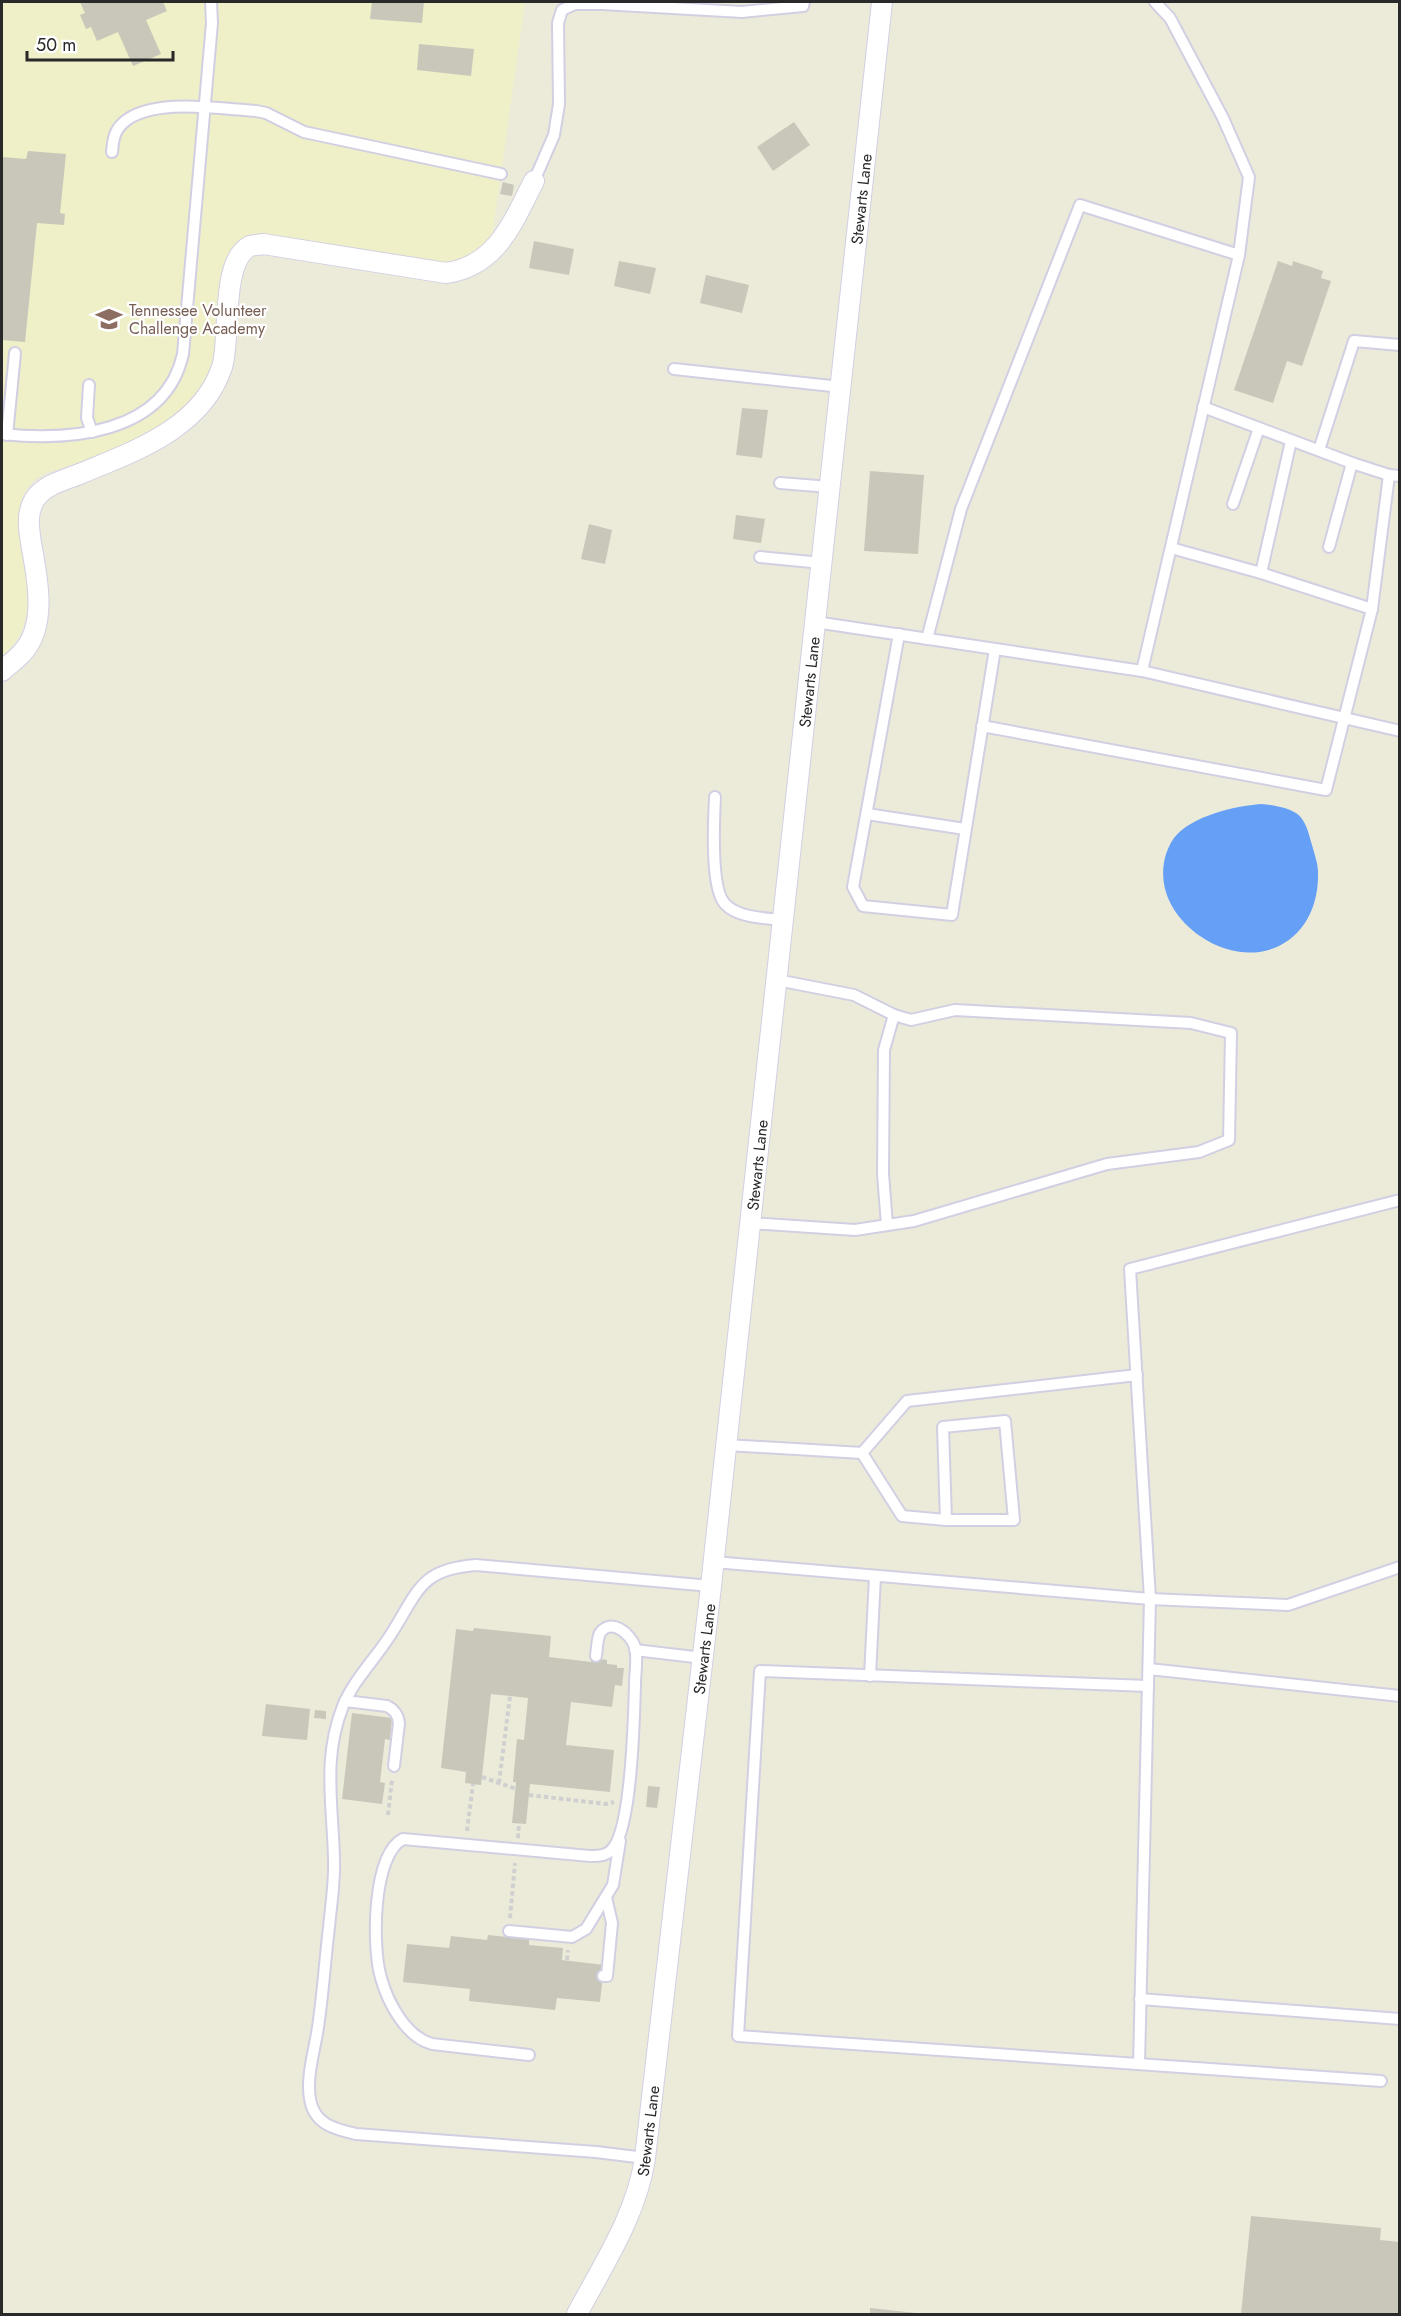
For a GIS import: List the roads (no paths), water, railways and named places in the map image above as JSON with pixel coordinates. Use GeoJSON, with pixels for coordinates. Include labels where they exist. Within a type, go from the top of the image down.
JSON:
{"type":"FeatureCollection","features":[{"type":"Feature","properties":{"kind":"street","name":"Stewarts Lane"},"geometry":{"type":"LineString","coordinates":[[577,2314],[632,2208],[642,2183],[714,1562],[882,2]]}},
{"type":"Feature","properties":{"kind":"street"},"geometry":{"type":"LineString","coordinates":[[2,671],[24,652],[34,632],[38,608],[29,511],[35,498],[48,487],[140,449],[180,423],[204,401],[222,366],[231,280],[241,253],[250,246],[263,244],[446,273],[463,271],[487,257],[495,247],[513,221],[534,181]]}},
{"type":"Feature","properties":{"kind":"lane"},"geometry":{"type":"LineString","coordinates":[[15,353],[4,435],[64,437],[118,424],[153,404],[167,392],[180,369],[205,108],[212,23],[211,2]]}},
{"type":"Feature","properties":{"kind":"lane"},"geometry":{"type":"LineString","coordinates":[[534,181],[554,135],[559,105],[558,23],[562,10],[575,3],[742,12],[803,6],[804,2]]}},
{"type":"Feature","properties":{"kind":"lane"},"geometry":{"type":"LineString","coordinates":[[1142,671],[1239,255],[1249,177],[1223,118],[1170,18],[1155,2]]}},
{"type":"Feature","properties":{"kind":"lane"},"geometry":{"type":"LineString","coordinates":[[112,152],[114,137],[122,124],[135,114],[165,107],[205,108],[266,113],[304,132],[501,174]]}},
{"type":"Feature","properties":{"kind":"lane"},"geometry":{"type":"LineString","coordinates":[[927,639],[961,509],[1080,205],[1239,255]]}},
{"type":"Feature","properties":{"kind":"lane"},"geometry":{"type":"LineString","coordinates":[[1319,450],[1354,340],[1400,345]]}},
{"type":"Feature","properties":{"kind":"lane"},"geometry":{"type":"LineString","coordinates":[[674,369],[841,387]]}},
{"type":"Feature","properties":{"kind":"lane"},"geometry":{"type":"LineString","coordinates":[[89,385],[87,418],[92,432]]}},
{"type":"Feature","properties":{"kind":"lane"},"geometry":{"type":"LineString","coordinates":[[981,726],[1326,790],[1372,609],[1394,476],[1291,441],[1203,407]]}},
{"type":"Feature","properties":{"kind":"lane"},"geometry":{"type":"LineString","coordinates":[[1233,504],[1259,428]]}},
{"type":"Feature","properties":{"kind":"lane"},"geometry":{"type":"LineString","coordinates":[[1261,573],[1291,441]]}},
{"type":"Feature","properties":{"kind":"lane"},"geometry":{"type":"LineString","coordinates":[[1329,547],[1352,463]]}},
{"type":"Feature","properties":{"kind":"lane"},"geometry":{"type":"LineString","coordinates":[[780,483],[830,487]]}},
{"type":"Feature","properties":{"kind":"lane"},"geometry":{"type":"LineString","coordinates":[[1171,548],[1261,573],[1372,609]]}},
{"type":"Feature","properties":{"kind":"lane"},"geometry":{"type":"LineString","coordinates":[[760,557],[822,563]]}},
{"type":"Feature","properties":{"kind":"lane"},"geometry":{"type":"LineString","coordinates":[[815,622],[1142,671],[1400,731]]}},
{"type":"Feature","properties":{"kind":"lane"},"geometry":{"type":"LineString","coordinates":[[899,634],[853,887],[863,906],[951,915],[995,649]]}},
{"type":"Feature","properties":{"kind":"lane"},"geometry":{"type":"LineString","coordinates":[[714,797],[714,856],[719,893],[725,904],[739,912],[783,920]]}},
{"type":"Feature","properties":{"kind":"lane"},"geometry":{"type":"LineString","coordinates":[[867,814],[965,829]]}},
{"type":"Feature","properties":{"kind":"lane"},"geometry":{"type":"LineString","coordinates":[[750,1223],[855,1230],[914,1221],[1107,1164],[1199,1152],[1229,1140],[1231,1033],[1191,1023],[955,1010],[911,1020],[894,1015],[854,995],[777,980]]}},
{"type":"Feature","properties":{"kind":"lane"},"geometry":{"type":"LineString","coordinates":[[886,1225],[883,1174],[884,1050],[894,1015]]}},
{"type":"Feature","properties":{"kind":"lane"},"geometry":{"type":"LineString","coordinates":[[1139,2064],[1150,1599],[1130,1269],[1400,1200]]}},
{"type":"Feature","properties":{"kind":"lane"},"geometry":{"type":"LineString","coordinates":[[862,1452],[907,1401],[1137,1375]]}},
{"type":"Feature","properties":{"kind":"lane"},"geometry":{"type":"LineString","coordinates":[[862,1452],[902,1516],[945,1520],[1014,1520],[1005,1421],[943,1427],[945,1520]]}},
{"type":"Feature","properties":{"kind":"lane"},"geometry":{"type":"LineString","coordinates":[[726,1445],[862,1452]]}},
{"type":"Feature","properties":{"kind":"lane"},"geometry":{"type":"LineString","coordinates":[[714,1562],[1150,1599],[1288,1605],[1400,1567]]}},
{"type":"Feature","properties":{"kind":"lane"},"geometry":{"type":"LineString","coordinates":[[645,2158],[596,2152],[356,2134],[331,2128],[316,2116],[310,2098],[310,2079],[319,2024],[334,1860],[328,1776],[336,1728],[345,1701],[384,1646],[423,1583],[435,1574],[453,1567],[495,1566],[711,1586]]}},
{"type":"Feature","properties":{"kind":"lane"},"geometry":{"type":"LineString","coordinates":[[870,1676],[874,1576]]}},
{"type":"Feature","properties":{"kind":"lane"},"geometry":{"type":"LineString","coordinates":[[508,1931],[575,1936],[589,1926],[614,1881],[627,1798],[633,1731],[635,1650],[629,1636],[623,1630],[612,1627],[602,1631],[599,1635],[596,1656]]}},
{"type":"Feature","properties":{"kind":"lane"},"geometry":{"type":"LineString","coordinates":[[635,1650],[703,1658]]}},
{"type":"Feature","properties":{"kind":"lane"},"geometry":{"type":"LineString","coordinates":[[1149,1669],[1400,1696]]}},
{"type":"Feature","properties":{"kind":"lane"},"geometry":{"type":"LineString","coordinates":[[1148,1686],[760,1671],[738,2036],[1381,2081]]}},
{"type":"Feature","properties":{"kind":"lane"},"geometry":{"type":"LineString","coordinates":[[345,1701],[387,1706],[393,1709],[399,1723],[394,1767]]}},
{"type":"Feature","properties":{"kind":"lane"},"geometry":{"type":"LineString","coordinates":[[529,2055],[450,2047],[422,2041],[405,2024],[381,1978],[377,1958],[377,1918],[382,1877],[390,1852],[398,1842],[409,1839],[590,1856],[606,1854],[612,1850],[618,1842],[622,1828]]}},
{"type":"Feature","properties":{"kind":"lane"},"geometry":{"type":"LineString","coordinates":[[603,1976],[607,1976],[612,1927],[606,1897]]}},
{"type":"Feature","properties":{"kind":"lane"},"geometry":{"type":"LineString","coordinates":[[1140,1999],[1400,2019]]}},
{"type":"Feature","properties":{"kind":"water"},"geometry":{"type":"Polygon","coordinates":[[[1261,804],[1288,809],[1296,813],[1305,823],[1317,865],[1316,896],[1308,917],[1297,933],[1281,945],[1263,951],[1243,952],[1222,947],[1200,936],[1182,920],[1165,889],[1163,866],[1173,840],[1191,824],[1214,813],[1261,804]]]}},
{"type":"Feature","properties":{"kind":"place","name":"Tennessee Volunteer Challenge Academy"},"geometry":{"type":"Point","coordinates":[109,319]}}]}
